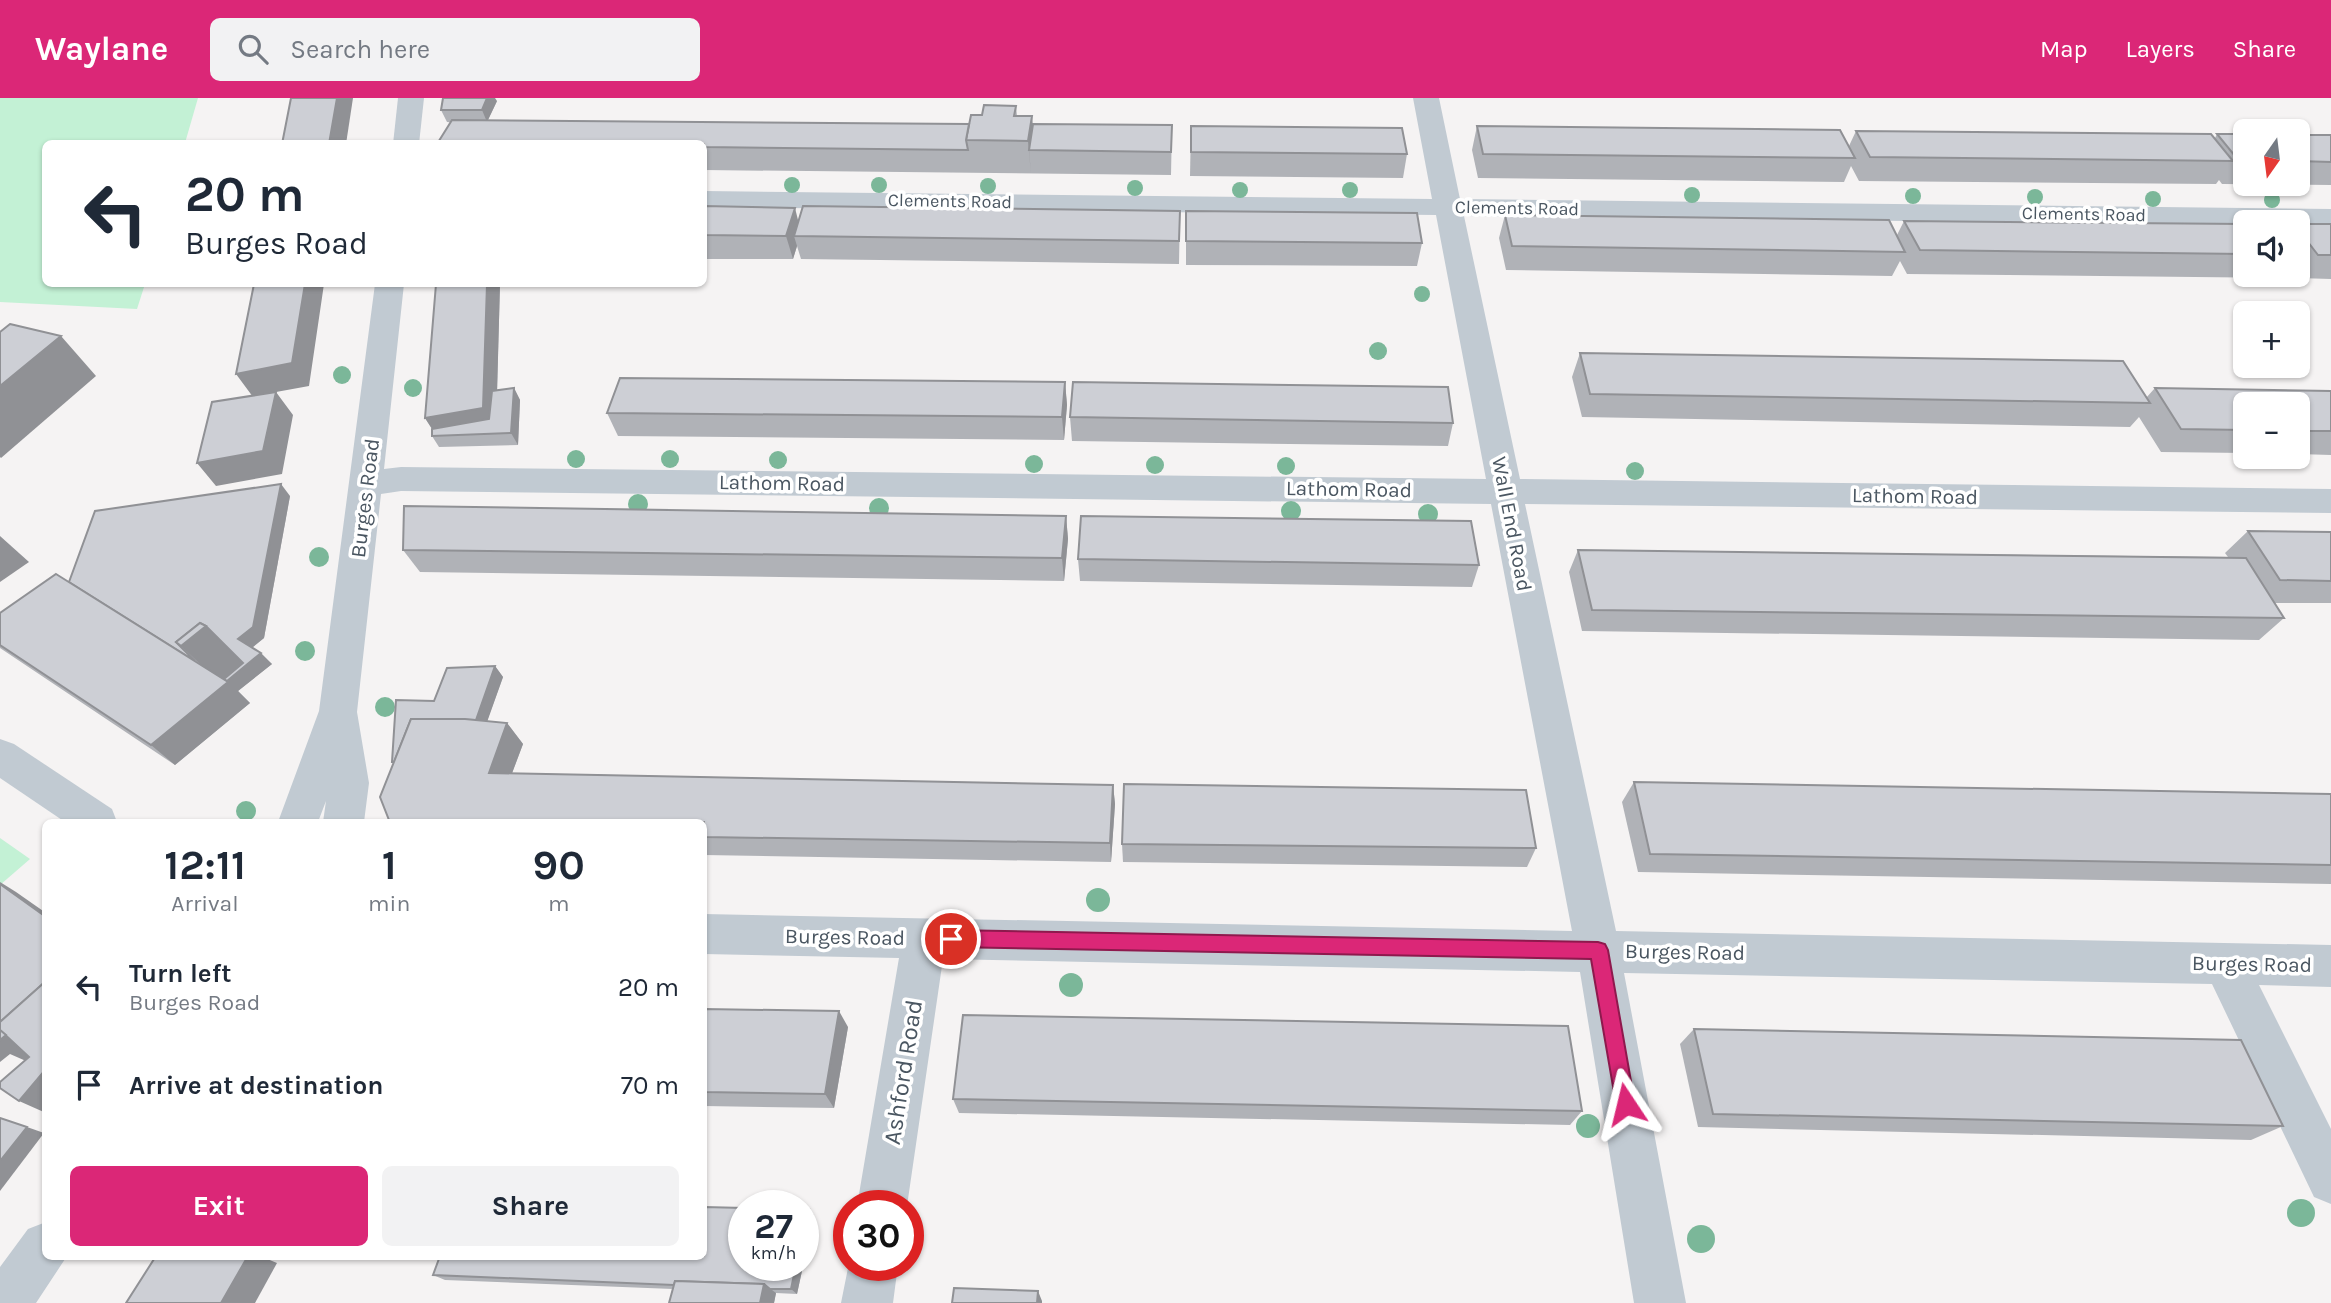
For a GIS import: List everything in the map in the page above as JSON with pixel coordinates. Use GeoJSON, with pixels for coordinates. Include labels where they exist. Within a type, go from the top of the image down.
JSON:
{"type":"FeatureCollection","features":[{"type":"Feature","properties":{"kind":"street"},"geometry":{"type":"LineString","coordinates":[[406,140],[411,98]]}},
{"type":"Feature","properties":{"kind":"street","name":"Wall End Road"},"geometry":{"type":"LineString","coordinates":[[1426,98],[1598,950],[1660,1303]]}},
{"type":"Feature","properties":{"kind":"street","name":"Clements Road"},"geometry":{"type":"LineString","coordinates":[[707,199],[2331,217]]}},
{"type":"Feature","properties":{"kind":"street","name":"Burges Road"},"geometry":{"type":"LineString","coordinates":[[299,819],[338,711],[389,287]]}},
{"type":"Feature","properties":{"kind":"street","name":"Lathom Road"},"geometry":{"type":"LineString","coordinates":[[366,484],[401,479],[2331,501]]}},
{"type":"Feature","properties":{"kind":"street","name":"Burges Road"},"geometry":{"type":"LineString","coordinates":[[338,711],[349,783],[343,819]]}},
{"type":"Feature","properties":{"kind":"street"},"geometry":{"type":"LineString","coordinates":[[0,756],[93,819]]}},
{"type":"Feature","properties":{"kind":"street","name":"Burges Road"},"geometry":{"type":"LineString","coordinates":[[707,934],[2331,966]]}},
{"type":"Feature","properties":{"kind":"street","name":"Ashford Road"},"geometry":{"type":"LineString","coordinates":[[885,1190],[924,938]]}},
{"type":"Feature","properties":{"kind":"street"},"geometry":{"type":"LineString","coordinates":[[2225,964],[2331,1180]]}},
{"type":"Feature","properties":{"kind":"street"},"geometry":{"type":"LineString","coordinates":[[5,1303],[42,1252]]}},
{"type":"Feature","properties":{"kind":"street"},"geometry":{"type":"LineString","coordinates":[[867,1303],[870,1281]]}},
{"type":"Feature","properties":{"kind":"green space"},"geometry":{"type":"Polygon","coordinates":[[[0,98],[198,98],[186,140],[42,140],[42,287],[144,287],[137,309],[0,302],[0,98]]]}},
{"type":"Feature","properties":{"kind":"green space"},"geometry":{"type":"Polygon","coordinates":[[[0,838],[30,859],[0,885],[0,838]]]}},
{"type":"Feature","properties":{"kind":"building"},"geometry":{"type":"Polygon","coordinates":[[[291,98],[337,98],[330,140],[283,140],[291,98]]]}},
{"type":"Feature","properties":{"kind":"building"},"geometry":{"type":"Polygon","coordinates":[[[443,98],[487,98],[482,110],[441,110],[443,98]]]}},
{"type":"Feature","properties":{"kind":"building"},"geometry":{"type":"Polygon","coordinates":[[[984,105],[1016,106],[1014,116],[1032,116],[1028,141],[966,140],[971,115],[982,115],[984,105]]]}},
{"type":"Feature","properties":{"kind":"building"},"geometry":{"type":"Polygon","coordinates":[[[452,120],[969,124],[966,140],[968,150],[707,147],[707,140],[440,140],[452,120]]]}},
{"type":"Feature","properties":{"kind":"building"},"geometry":{"type":"Polygon","coordinates":[[[1033,124],[1172,125],[1171,152],[1029,150],[1033,124]]]}},
{"type":"Feature","properties":{"kind":"building"},"geometry":{"type":"Polygon","coordinates":[[[1191,126],[1402,128],[1407,154],[1191,152],[1191,126]]]}},
{"type":"Feature","properties":{"kind":"building"},"geometry":{"type":"Polygon","coordinates":[[[1477,126],[1840,130],[1855,158],[1483,154],[1477,126]]]}},
{"type":"Feature","properties":{"kind":"building"},"geometry":{"type":"Polygon","coordinates":[[[1856,131],[2211,134],[2233,161],[1870,157],[1856,131]]]}},
{"type":"Feature","properties":{"kind":"building"},"geometry":{"type":"Polygon","coordinates":[[[2217,134],[2233,134],[2233,154],[2217,134]]]}},
{"type":"Feature","properties":{"kind":"building"},"geometry":{"type":"Polygon","coordinates":[[[2310,135],[2331,135],[2331,162],[2310,161],[2310,135]]]}},
{"type":"Feature","properties":{"kind":"building"},"geometry":{"type":"Polygon","coordinates":[[[707,206],[795,208],[786,236],[707,235],[707,206]]]}},
{"type":"Feature","properties":{"kind":"building"},"geometry":{"type":"Polygon","coordinates":[[[803,206],[1180,211],[1179,241],[794,236],[803,206]]]}},
{"type":"Feature","properties":{"kind":"building"},"geometry":{"type":"Polygon","coordinates":[[[1186,211],[1417,213],[1422,243],[1186,241],[1186,211]]]}},
{"type":"Feature","properties":{"kind":"building"},"geometry":{"type":"Polygon","coordinates":[[[1505,215],[1889,220],[1905,252],[1512,246],[1505,215]]]}},
{"type":"Feature","properties":{"kind":"building"},"geometry":{"type":"Polygon","coordinates":[[[1904,221],[2233,224],[2233,254],[1920,250],[1904,221]]]}},
{"type":"Feature","properties":{"kind":"building"},"geometry":{"type":"Polygon","coordinates":[[[2310,224],[2331,224],[2331,255],[2318,255],[2310,245],[2310,224]]]}},
{"type":"Feature","properties":{"kind":"building"},"geometry":{"type":"Polygon","coordinates":[[[253,287],[305,287],[292,363],[236,374],[253,287]]]}},
{"type":"Feature","properties":{"kind":"building"},"geometry":{"type":"Polygon","coordinates":[[[436,287],[487,287],[483,408],[425,418],[436,287]]]}},
{"type":"Feature","properties":{"kind":"building"},"geometry":{"type":"Polygon","coordinates":[[[10,324],[61,336],[0,386],[0,332],[10,324]]]}},
{"type":"Feature","properties":{"kind":"building"},"geometry":{"type":"Polygon","coordinates":[[[1580,353],[2123,361],[2150,403],[1590,394],[1580,353]]]}},
{"type":"Feature","properties":{"kind":"building"},"geometry":{"type":"Polygon","coordinates":[[[620,378],[1065,382],[1062,417],[607,413],[620,378]]]}},
{"type":"Feature","properties":{"kind":"building"},"geometry":{"type":"Polygon","coordinates":[[[1073,382],[1448,387],[1453,423],[1070,417],[1073,382]]]}},
{"type":"Feature","properties":{"kind":"building"},"geometry":{"type":"Polygon","coordinates":[[[514,388],[511,433],[432,436],[432,429],[489,419],[492,391],[514,388]]]}},
{"type":"Feature","properties":{"kind":"building"},"geometry":{"type":"Polygon","coordinates":[[[2155,388],[2331,391],[2331,431],[2310,431],[2310,392],[2233,392],[2233,430],[2181,429],[2155,388]]]}},
{"type":"Feature","properties":{"kind":"building"},"geometry":{"type":"Polygon","coordinates":[[[276,392],[263,451],[197,463],[212,402],[276,392]]]}},
{"type":"Feature","properties":{"kind":"building"},"geometry":{"type":"Polygon","coordinates":[[[281,484],[253,627],[238,639],[261,653],[227,681],[224,679],[243,663],[206,626],[200,623],[176,642],[195,661],[69,582],[95,511],[281,484]]]}},
{"type":"Feature","properties":{"kind":"building"},"geometry":{"type":"Polygon","coordinates":[[[404,506],[1066,516],[1062,558],[403,550],[404,506]]]}},
{"type":"Feature","properties":{"kind":"building"},"geometry":{"type":"Polygon","coordinates":[[[1081,516],[1471,521],[1479,565],[1078,559],[1081,516]]]}},
{"type":"Feature","properties":{"kind":"building"},"geometry":{"type":"Polygon","coordinates":[[[2248,531],[2331,532],[2331,581],[2280,580],[2248,531]]]}},
{"type":"Feature","properties":{"kind":"building"},"geometry":{"type":"Polygon","coordinates":[[[1578,550],[2246,558],[2284,618],[1592,610],[1578,550]]]}},
{"type":"Feature","properties":{"kind":"building"},"geometry":{"type":"Polygon","coordinates":[[[56,574],[228,682],[151,745],[0,645],[0,613],[56,574]]]}},
{"type":"Feature","properties":{"kind":"building"},"geometry":{"type":"Polygon","coordinates":[[[200,623],[206,626],[181,646],[176,642],[200,623]]]}},
{"type":"Feature","properties":{"kind":"building"},"geometry":{"type":"Polygon","coordinates":[[[495,666],[476,720],[411,719],[392,762],[396,700],[434,701],[447,668],[495,666]]]}},
{"type":"Feature","properties":{"kind":"building"},"geometry":{"type":"Polygon","coordinates":[[[411,719],[465,719],[507,723],[489,773],[1113,785],[1110,843],[707,837],[707,819],[389,819],[380,797],[411,719]]]}},
{"type":"Feature","properties":{"kind":"building"},"geometry":{"type":"Polygon","coordinates":[[[1634,782],[2331,794],[2331,865],[1650,854],[1634,782]]]}},
{"type":"Feature","properties":{"kind":"building"},"geometry":{"type":"Polygon","coordinates":[[[1124,784],[1526,790],[1536,848],[1122,844],[1124,784]]]}},
{"type":"Feature","properties":{"kind":"building"},"geometry":{"type":"Polygon","coordinates":[[[0,884],[42,914],[42,985],[0,1022],[0,884]]]}},
{"type":"Feature","properties":{"kind":"building"},"geometry":{"type":"Polygon","coordinates":[[[42,985],[42,1074],[19,1101],[0,1088],[0,1082],[29,1057],[0,1030],[0,1022],[42,985]]]}},
{"type":"Feature","properties":{"kind":"building"},"geometry":{"type":"Polygon","coordinates":[[[707,1009],[839,1011],[825,1094],[707,1092],[707,1009]]]}},
{"type":"Feature","properties":{"kind":"building"},"geometry":{"type":"Polygon","coordinates":[[[963,1015],[1568,1026],[1582,1111],[953,1099],[963,1015]]]}},
{"type":"Feature","properties":{"kind":"building"},"geometry":{"type":"Polygon","coordinates":[[[1694,1029],[2241,1040],[2283,1126],[1713,1114],[1694,1029]]]}},
{"type":"Feature","properties":{"kind":"building"},"geometry":{"type":"Polygon","coordinates":[[[0,1118],[27,1127],[0,1161],[0,1118]]]}},
{"type":"Feature","properties":{"kind":"building"},"geometry":{"type":"Polygon","coordinates":[[[707,1207],[728,1208],[728,1281],[793,1281],[791,1289],[770,1289],[764,1284],[675,1281],[674,1285],[433,1275],[439,1260],[707,1260],[707,1207]]]}},
{"type":"Feature","properties":{"kind":"building"},"geometry":{"type":"Polygon","coordinates":[[[153,1260],[246,1260],[221,1303],[126,1303],[153,1260]]]}},
{"type":"Feature","properties":{"kind":"building"},"geometry":{"type":"Polygon","coordinates":[[[675,1281],[764,1284],[760,1303],[669,1303],[675,1281]]]}},
{"type":"Feature","properties":{"kind":"building"},"geometry":{"type":"Polygon","coordinates":[[[954,1288],[1038,1291],[1037,1303],[952,1303],[954,1288]]]}},
{"type":"Feature","properties":{"kind":"route"},"geometry":{"type":"LineString","coordinates":[[951,939],[1598,950],[1626,1104]]}}]}
